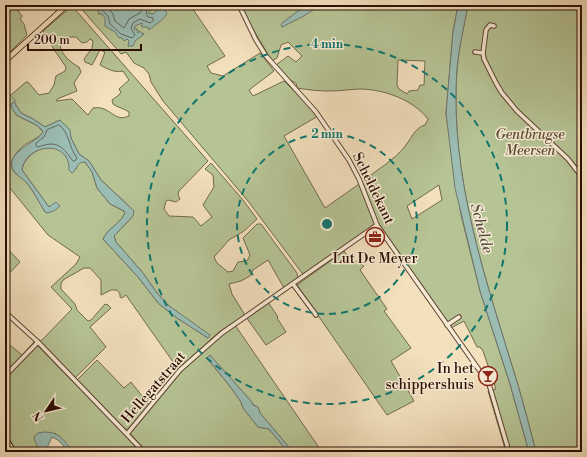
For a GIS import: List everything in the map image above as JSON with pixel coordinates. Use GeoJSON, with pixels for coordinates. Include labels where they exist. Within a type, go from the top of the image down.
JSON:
{"type":"FeatureCollection","features":[{"type":"Feature","properties":{"kind":"main road"},"geometry":{"type":"LineString","coordinates":[[5,61],[67,5]]}},
{"type":"Feature","properties":{"kind":"main road"},"geometry":{"type":"LineString","coordinates":[[5,439],[14,452]]}},
{"type":"Feature","properties":{"kind":"street","name":"Scheldekant"},"geometry":{"type":"LineString","coordinates":[[239,5],[256,40],[266,56],[316,112],[349,160],[359,179],[377,225],[489,384],[509,452]]}},
{"type":"Feature","properties":{"kind":"street"},"geometry":{"type":"LineString","coordinates":[[494,26],[490,25],[486,30],[483,53],[496,83],[517,111],[568,159],[582,177]]}},
{"type":"Feature","properties":{"kind":"street"},"geometry":{"type":"LineString","coordinates":[[475,52],[483,53]]}},
{"type":"Feature","properties":{"kind":"street","name":"Hellegatstraat"},"geometry":{"type":"LineString","coordinates":[[5,312],[38,342],[127,434],[180,370],[222,333],[377,225]]}},
{"type":"Feature","properties":{"kind":"street"},"geometry":{"type":"LineString","coordinates":[[293,284],[316,315]]}},
{"type":"Feature","properties":{"kind":"street"},"geometry":{"type":"LineString","coordinates":[[447,325],[459,317]]}},
{"type":"Feature","properties":{"kind":"street"},"geometry":{"type":"LineString","coordinates":[[5,376],[38,342]]}},
{"type":"Feature","properties":{"kind":"street"},"geometry":{"type":"LineString","coordinates":[[127,434],[144,452]]}},
{"type":"Feature","properties":{"kind":"green space"},"geometry":{"type":"Polygon","coordinates":[[[5,5],[16,5],[20,9],[18,11],[22,16],[20,19],[24,24],[27,35],[5,57],[5,5]]]}},
{"type":"Feature","properties":{"kind":"green space"},"geometry":{"type":"Polygon","coordinates":[[[78,5],[190,5],[225,56],[207,66],[211,73],[223,76],[260,53],[274,71],[249,90],[253,96],[284,81],[318,116],[284,136],[325,208],[359,184],[375,224],[374,226],[305,274],[302,273],[248,201],[163,101],[151,82],[149,74],[144,68],[134,63],[126,52],[121,54],[78,5]]]}},
{"type":"Feature","properties":{"kind":"green space"},"geometry":{"type":"Polygon","coordinates":[[[241,5],[458,5],[453,32],[446,113],[461,215],[480,291],[510,384],[529,452],[506,452],[488,391],[496,389],[483,351],[480,347],[477,347],[464,321],[451,328],[377,221],[362,182],[402,150],[416,131],[425,125],[428,119],[415,106],[407,101],[380,91],[362,89],[323,91],[297,88],[296,83],[288,79],[276,65],[288,56],[296,62],[302,56],[288,42],[281,45],[277,58],[272,61],[248,21],[241,5]],[[398,60],[397,85],[399,89],[407,94],[409,91],[418,90],[420,85],[424,85],[425,61],[398,60]],[[439,185],[407,206],[412,219],[442,200],[439,185]]]}},
{"type":"Feature","properties":{"kind":"green space","name":"Gentbrugse Meersen"},"geometry":{"type":"Polygon","coordinates":[[[468,5],[582,5],[582,452],[536,452],[520,391],[493,305],[472,227],[464,188],[456,108],[457,68],[468,5]]]}},
{"type":"Feature","properties":{"kind":"green space"},"geometry":{"type":"Polygon","coordinates":[[[72,6],[208,161],[179,191],[178,195],[180,199],[176,202],[166,201],[164,209],[169,216],[193,217],[201,226],[212,217],[203,205],[214,187],[213,175],[205,169],[211,163],[243,200],[257,219],[244,231],[229,240],[214,257],[217,263],[228,272],[233,271],[238,262],[247,261],[250,255],[243,238],[257,224],[261,224],[297,273],[298,278],[284,288],[268,260],[253,270],[250,276],[241,281],[229,284],[232,294],[245,315],[219,332],[178,369],[126,295],[122,298],[117,290],[111,290],[101,295],[101,280],[90,268],[84,268],[63,280],[61,289],[75,304],[77,310],[88,321],[91,320],[105,304],[111,308],[90,327],[106,347],[75,378],[40,342],[72,309],[51,287],[76,264],[80,257],[48,235],[10,188],[5,192],[5,100],[26,82],[28,82],[39,95],[49,93],[54,85],[56,76],[65,71],[66,67],[43,31],[72,6]],[[70,37],[60,46],[65,56],[79,67],[81,72],[74,83],[77,91],[57,99],[56,101],[72,99],[88,115],[93,108],[99,108],[108,111],[115,116],[124,118],[129,116],[129,112],[113,104],[112,100],[119,95],[121,92],[119,89],[129,80],[123,71],[114,71],[100,65],[105,52],[100,50],[92,65],[85,62],[84,59],[92,48],[93,41],[90,39],[87,42],[82,43],[76,37],[70,37]],[[14,102],[11,104],[16,115],[38,126],[43,132],[20,149],[13,158],[11,166],[15,173],[30,186],[45,212],[52,206],[49,207],[22,170],[27,159],[32,154],[44,148],[50,148],[56,149],[63,153],[76,169],[79,163],[85,162],[92,172],[97,188],[110,204],[124,211],[125,213],[103,239],[138,277],[159,304],[177,318],[208,338],[168,305],[116,242],[114,236],[133,216],[129,206],[101,180],[89,161],[79,154],[71,138],[69,130],[60,120],[45,127],[21,113],[14,102]]]}},
{"type":"Feature","properties":{"kind":"green space"},"geometry":{"type":"Polygon","coordinates":[[[5,246],[20,262],[5,278],[5,246]]]}},
{"type":"Feature","properties":{"kind":"green space"},"geometry":{"type":"Polygon","coordinates":[[[344,251],[352,262],[356,261],[364,266],[360,270],[387,309],[384,311],[411,348],[391,361],[414,401],[387,415],[297,285],[344,251]]]}},
{"type":"Feature","properties":{"kind":"green space"},"geometry":{"type":"Polygon","coordinates":[[[268,302],[286,332],[266,345],[246,317],[268,302]]]}},
{"type":"Feature","properties":{"kind":"green space"},"geometry":{"type":"Polygon","coordinates":[[[235,325],[322,452],[293,452],[260,413],[258,407],[253,405],[210,356],[207,358],[232,389],[241,402],[243,408],[258,427],[269,429],[288,452],[146,452],[130,433],[181,371],[222,334],[235,325]]]}},
{"type":"Feature","properties":{"kind":"green space"},"geometry":{"type":"Polygon","coordinates":[[[5,341],[22,355],[34,342],[142,452],[137,452],[133,448],[121,448],[115,452],[73,452],[55,433],[39,450],[40,452],[17,452],[5,432],[5,341]]]}},
{"type":"Feature","properties":{"kind":"green space"},"geometry":{"type":"Polygon","coordinates":[[[97,360],[124,388],[131,382],[149,405],[129,429],[125,429],[77,380],[97,360]]]}},
{"type":"Feature","properties":{"kind":"water"},"geometry":{"type":"Polygon","coordinates":[[[98,5],[157,5],[148,13],[153,14],[163,5],[167,5],[165,10],[167,14],[161,21],[149,30],[148,27],[142,27],[142,23],[135,26],[134,29],[138,30],[138,33],[140,31],[142,34],[144,33],[135,41],[133,46],[128,46],[129,41],[127,39],[124,41],[122,38],[119,38],[115,32],[105,26],[105,18],[102,14],[98,14],[98,5]]]}},
{"type":"Feature","properties":{"kind":"water"},"geometry":{"type":"Polygon","coordinates":[[[306,5],[321,5],[282,27],[282,23],[306,5]]]}},
{"type":"Feature","properties":{"kind":"water","name":"Schelde"},"geometry":{"type":"Polygon","coordinates":[[[458,5],[468,5],[457,68],[456,108],[464,188],[482,266],[520,391],[536,452],[529,452],[510,384],[480,291],[455,188],[446,113],[453,32],[458,5]]]}},
{"type":"Feature","properties":{"kind":"water"},"geometry":{"type":"Polygon","coordinates":[[[14,102],[21,113],[45,127],[60,120],[70,130],[71,138],[79,154],[89,161],[101,180],[134,211],[133,216],[114,236],[116,242],[168,305],[210,335],[208,338],[177,318],[159,304],[138,277],[103,239],[125,213],[124,211],[110,204],[97,188],[92,172],[85,162],[80,163],[72,173],[69,170],[67,160],[62,153],[55,149],[47,148],[38,150],[31,155],[25,161],[22,170],[49,207],[56,202],[60,206],[54,211],[47,213],[45,212],[30,186],[14,172],[12,167],[13,158],[17,153],[38,138],[43,132],[40,128],[16,114],[11,104],[14,102]]]}},
{"type":"Feature","properties":{"kind":"water"},"geometry":{"type":"Polygon","coordinates":[[[210,355],[253,405],[258,407],[260,413],[293,452],[288,452],[269,429],[258,427],[243,408],[241,402],[232,389],[207,358],[210,355]]]}},
{"type":"Feature","properties":{"kind":"water"},"geometry":{"type":"Polygon","coordinates":[[[50,432],[58,435],[73,452],[69,452],[58,440],[52,437],[45,452],[40,452],[34,437],[38,433],[50,432]]]}},
{"type":"Feature","properties":{"kind":"waterway"},"geometry":{"type":"LineString","coordinates":[[12,97],[15,102]]}},
{"type":"Feature","properties":{"kind":"place","name":"Lut De Meyer"},"geometry":{"type":"Point","coordinates":[375,237]}},
{"type":"Feature","properties":{"kind":"place","name":"In het schippershuis"},"geometry":{"type":"Point","coordinates":[488,376]}}]}
